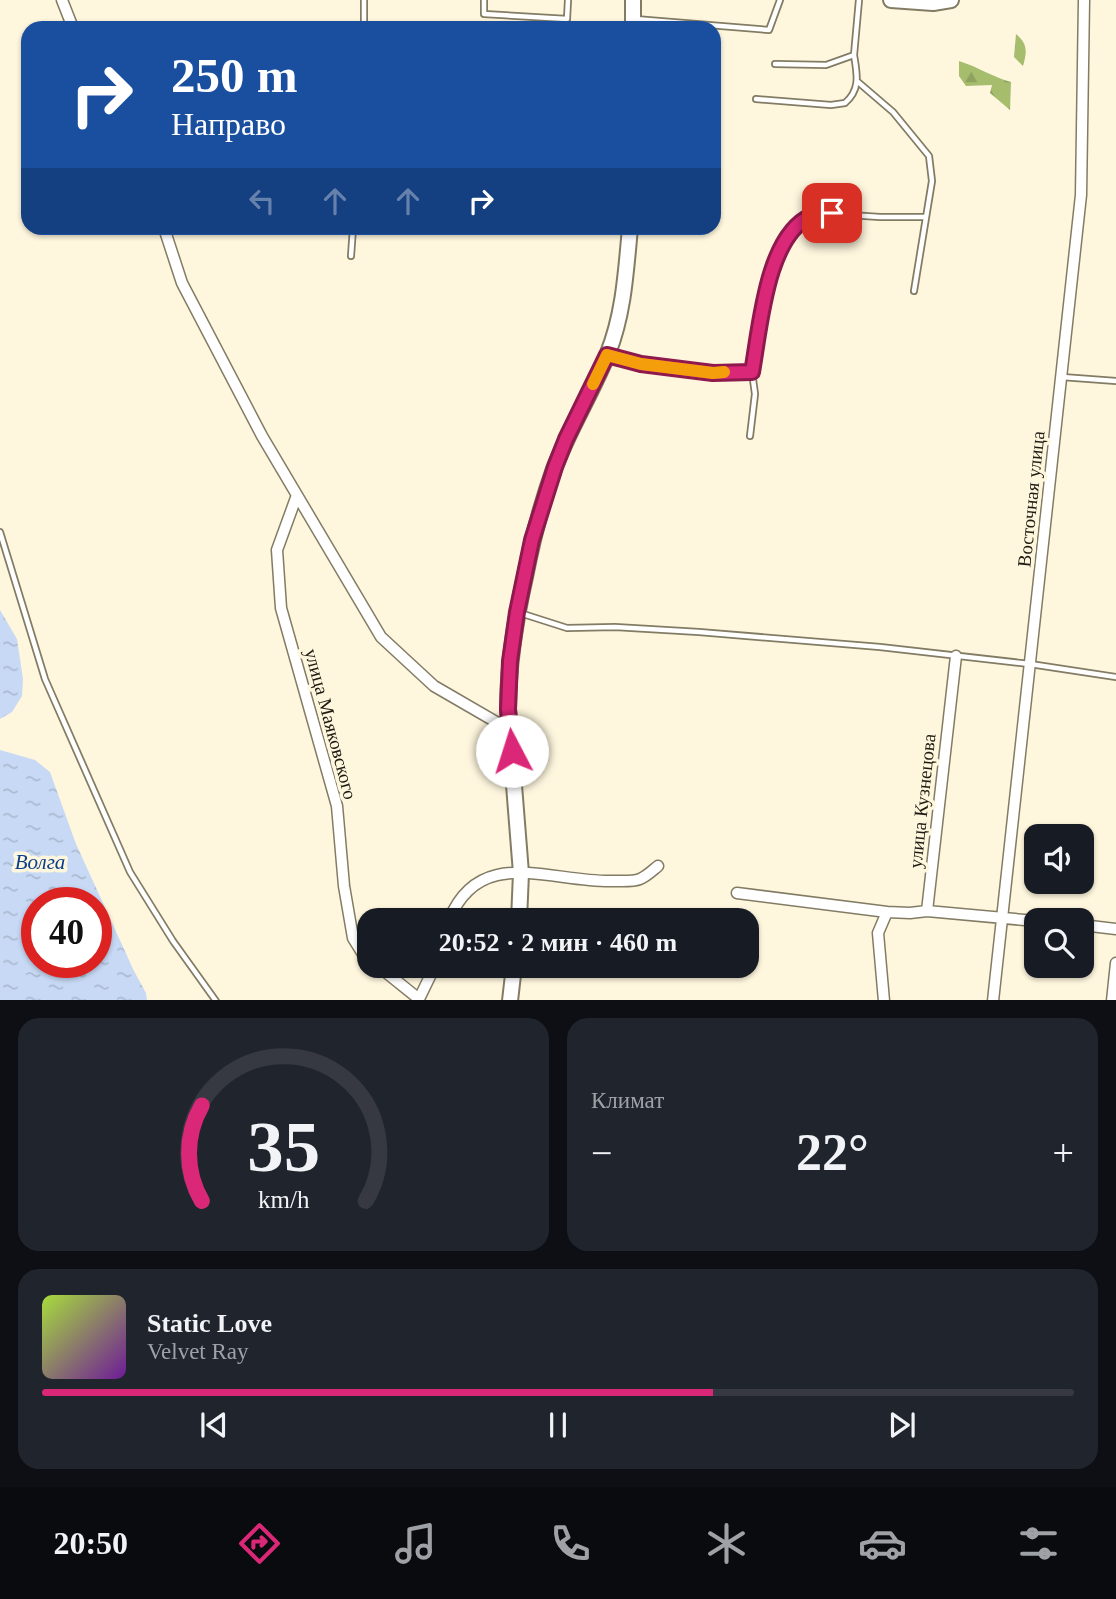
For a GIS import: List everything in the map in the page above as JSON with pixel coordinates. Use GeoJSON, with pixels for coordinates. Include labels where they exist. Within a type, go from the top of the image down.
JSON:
{"type":"FeatureCollection","features":[{"type":"Feature","properties":{"kind":"street"},"geometry":{"type":"LineString","coordinates":[[62,0],[70,21]]}},
{"type":"Feature","properties":{"kind":"street"},"geometry":{"type":"LineString","coordinates":[[633,0],[633,21]]}},
{"type":"Feature","properties":{"kind":"street"},"geometry":{"type":"LineString","coordinates":[[891,0],[951,0]]}},
{"type":"Feature","properties":{"kind":"street","name":"Восточная улица"},"geometry":{"type":"LineString","coordinates":[[993,1000],[1081,195],[1084,0]]}},
{"type":"Feature","properties":{"kind":"street"},"geometry":{"type":"LineString","coordinates":[[166,235],[182,282],[262,436],[381,637],[434,686],[510,730]]}},
{"type":"Feature","properties":{"kind":"street"},"geometry":{"type":"LineString","coordinates":[[520,908],[521,873],[508,685],[517,612],[532,540],[551,476],[616,330],[623,301],[629,235]]}},
{"type":"Feature","properties":{"kind":"street","name":"улица Маяковского"},"geometry":{"type":"LineString","coordinates":[[297,495],[277,550],[281,608],[337,806],[344,886],[353,937],[357,944]]}},
{"type":"Feature","properties":{"kind":"street","name":"улица Кузнецова"},"geometry":{"type":"LineString","coordinates":[[927,911],[956,656]]}},
{"type":"Feature","properties":{"kind":"street"},"geometry":{"type":"LineString","coordinates":[[455,908],[467,890],[478,881],[494,875],[521,873],[600,881],[638,880],[658,866]]}},
{"type":"Feature","properties":{"kind":"street"},"geometry":{"type":"LineString","coordinates":[[737,893],[887,912],[927,911],[1024,920]]}},
{"type":"Feature","properties":{"kind":"street"},"geometry":{"type":"LineString","coordinates":[[884,1000],[878,933],[887,912]]}},
{"type":"Feature","properties":{"kind":"street"},"geometry":{"type":"LineString","coordinates":[[1094,926],[1116,929]]}},
{"type":"Feature","properties":{"kind":"street"},"geometry":{"type":"LineString","coordinates":[[1112,1000],[1116,963]]}},
{"type":"Feature","properties":{"kind":"street"},"geometry":{"type":"LineString","coordinates":[[392,978],[418,1000],[429,978]]}},
{"type":"Feature","properties":{"kind":"street"},"geometry":{"type":"LineString","coordinates":[[510,1000],[513,978]]}},
{"type":"Feature","properties":{"kind":"lane"},"geometry":{"type":"LineString","coordinates":[[364,0],[364,21]]}},
{"type":"Feature","properties":{"kind":"lane"},"geometry":{"type":"LineString","coordinates":[[484,0],[484,14],[567,19],[568,0]]}},
{"type":"Feature","properties":{"kind":"lane"},"geometry":{"type":"LineString","coordinates":[[721,28],[769,30],[780,0]]}},
{"type":"Feature","properties":{"kind":"lane"},"geometry":{"type":"LineString","coordinates":[[756,99],[831,105],[845,103],[855,91],[858,82],[854,55],[859,0]]}},
{"type":"Feature","properties":{"kind":"lane"},"geometry":{"type":"LineString","coordinates":[[775,64],[826,65],[854,55]]}},
{"type":"Feature","properties":{"kind":"lane"},"geometry":{"type":"LineString","coordinates":[[858,82],[893,112],[929,156],[932,181],[914,291]]}},
{"type":"Feature","properties":{"kind":"lane"},"geometry":{"type":"LineString","coordinates":[[750,436],[755,394],[752,372],[768,283],[775,260],[797,226],[820,213],[880,218],[926,216]]}},
{"type":"Feature","properties":{"kind":"lane"},"geometry":{"type":"LineString","coordinates":[[351,256],[352,235]]}},
{"type":"Feature","properties":{"kind":"lane"},"geometry":{"type":"LineString","coordinates":[[607,355],[641,364],[713,373],[752,372]]}},
{"type":"Feature","properties":{"kind":"lane"},"geometry":{"type":"LineString","coordinates":[[1062,377],[1116,381]]}},
{"type":"Feature","properties":{"kind":"lane"},"geometry":{"type":"LineString","coordinates":[[0,532],[45,679],[130,872],[173,941],[216,1000]]}},
{"type":"Feature","properties":{"kind":"lane"},"geometry":{"type":"LineString","coordinates":[[517,612],[567,628],[615,627],[699,632],[868,646],[1030,664],[1116,677]]}},
{"type":"Feature","properties":{"kind":"green space"},"geometry":{"type":"Polygon","coordinates":[[[1016,34],[1026,48],[1023,66],[1014,57],[1016,34]]]}},
{"type":"Feature","properties":{"kind":"green space"},"geometry":{"type":"Polygon","coordinates":[[[959,61],[1011,82],[1010,110],[990,93],[992,85],[966,86],[959,76],[959,61]]]}},
{"type":"Feature","properties":{"kind":"water"},"geometry":{"type":"Polygon","coordinates":[[[0,610],[17,639],[23,679],[22,696],[12,712],[0,719],[0,610]]]}},
{"type":"Feature","properties":{"kind":"water","name":"Волга"},"geometry":{"type":"Polygon","coordinates":[[[0,750],[35,760],[50,772],[76,844],[96,887],[21,887],[21,978],[112,978],[112,923],[147,1000],[0,1000],[0,750]]]}},
{"type":"Feature","properties":{"kind":"slow traffic"},"geometry":{"type":"LineString","coordinates":[[593,384],[607,355],[641,364],[724,372]]}},
{"type":"Feature","properties":{"kind":"route"},"geometry":{"type":"LineString","coordinates":[[512,751],[508,709],[510,661],[532,540],[545,494],[566,439],[607,355],[641,364],[713,373],[752,372],[768,283],[775,260],[797,226],[809,217],[832,213]]}}]}
